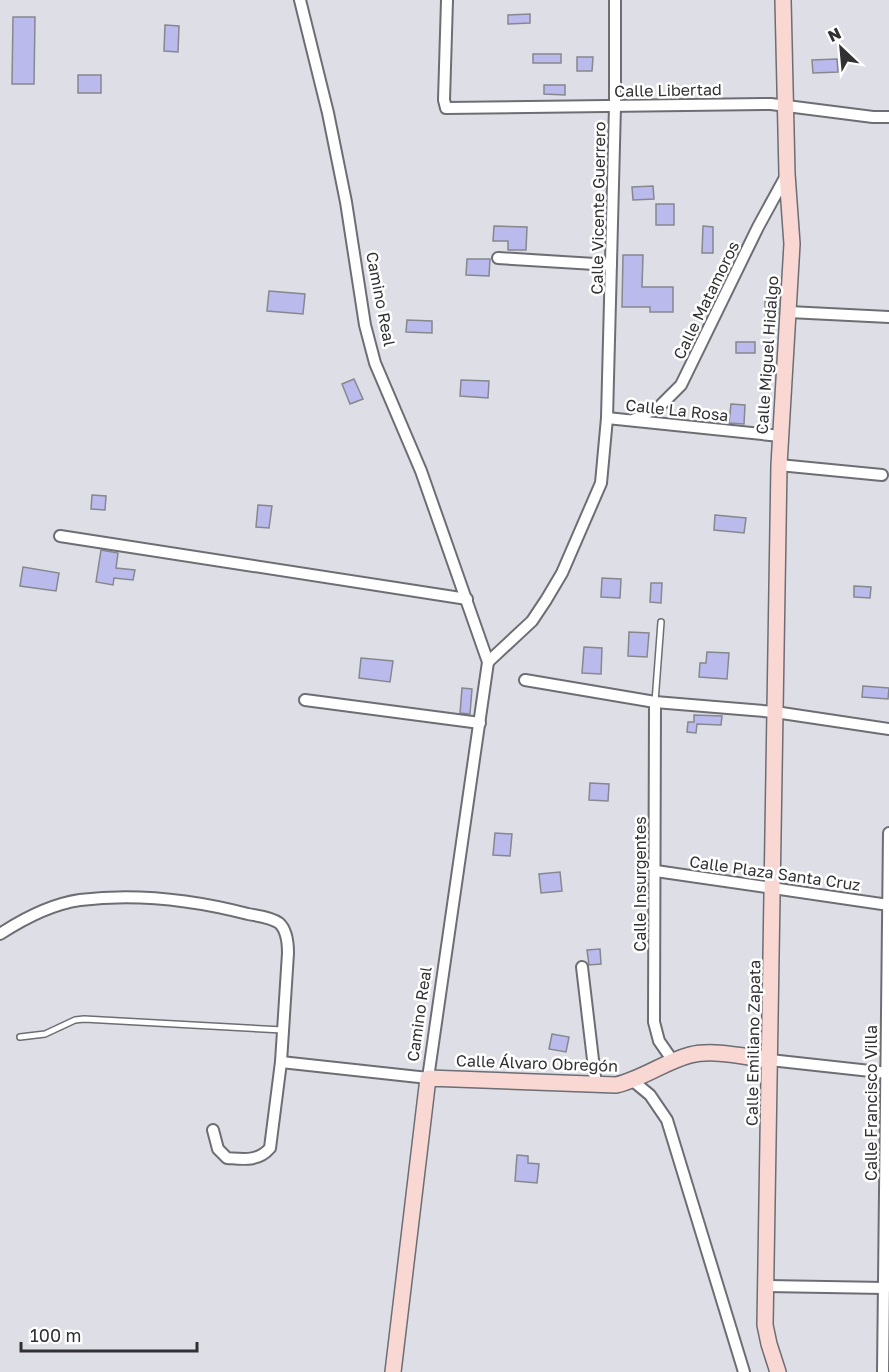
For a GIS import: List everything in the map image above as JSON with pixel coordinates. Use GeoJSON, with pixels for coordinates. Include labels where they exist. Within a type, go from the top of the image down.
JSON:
{"type":"FeatureCollection","features":[{"type":"Feature","properties":{"kind":"street","name":"Camino Real"},"geometry":{"type":"LineString","coordinates":[[300,0],[330,124],[346,202],[365,325],[375,363],[421,471],[488,662],[428,1078],[393,1372]]}},
{"type":"Feature","properties":{"kind":"street","name":"Calle Libertad"},"geometry":{"type":"LineString","coordinates":[[447,0],[444,100],[446,108],[771,104],[889,117]]}},
{"type":"Feature","properties":{"kind":"street","name":"Calle Vicente Guerrero"},"geometry":{"type":"LineString","coordinates":[[607,418],[615,106],[615,0]]}},
{"type":"Feature","properties":{"kind":"street","name":"Calle Miguel Hidalgo"},"geometry":{"type":"LineString","coordinates":[[775,712],[780,436],[792,244],[787,174],[783,0]]}},
{"type":"Feature","properties":{"kind":"street","name":"Calle Matamoros"},"geometry":{"type":"LineString","coordinates":[[633,420],[659,407],[681,385],[758,227],[787,174]]}},
{"type":"Feature","properties":{"kind":"street"},"geometry":{"type":"LineString","coordinates":[[498,258],[611,265]]}},
{"type":"Feature","properties":{"kind":"street"},"geometry":{"type":"LineString","coordinates":[[789,312],[889,317]]}},
{"type":"Feature","properties":{"kind":"street"},"geometry":{"type":"LineString","coordinates":[[488,662],[532,621],[562,573],[601,483],[607,418]]}},
{"type":"Feature","properties":{"kind":"street","name":"Calle La Rosa"},"geometry":{"type":"LineString","coordinates":[[607,418],[780,436]]}},
{"type":"Feature","properties":{"kind":"street"},"geometry":{"type":"LineString","coordinates":[[779,465],[882,475]]}},
{"type":"Feature","properties":{"kind":"street"},"geometry":{"type":"LineString","coordinates":[[60,536],[467,599]]}},
{"type":"Feature","properties":{"kind":"street"},"geometry":{"type":"LineString","coordinates":[[525,680],[655,702],[775,712],[889,729]]}},
{"type":"Feature","properties":{"kind":"street"},"geometry":{"type":"LineString","coordinates":[[305,700],[480,723]]}},
{"type":"Feature","properties":{"kind":"street","name":"Calle Insurgentes"},"geometry":{"type":"LineString","coordinates":[[655,702],[654,1022],[659,1041],[673,1061]]}},
{"type":"Feature","properties":{"kind":"street","name":"Calle Emiliano Zapata"},"geometry":{"type":"LineString","coordinates":[[775,712],[766,1334],[778,1372]]}},
{"type":"Feature","properties":{"kind":"street","name":"Calle Francisco Villa"},"geometry":{"type":"LineString","coordinates":[[883,1372],[889,833]]}},
{"type":"Feature","properties":{"kind":"street","name":"Calle Plaza Santa Cruz"},"geometry":{"type":"LineString","coordinates":[[656,871],[888,905]]}},
{"type":"Feature","properties":{"kind":"street"},"geometry":{"type":"LineString","coordinates":[[0,934],[54,906],[90,900],[152,898],[217,906],[271,919],[280,924],[288,938],[288,953],[281,1062],[270,1148],[265,1154],[253,1159],[227,1158],[218,1149],[213,1130]]}},
{"type":"Feature","properties":{"kind":"street"},"geometry":{"type":"LineString","coordinates":[[582,967],[596,1085]]}},
{"type":"Feature","properties":{"kind":"street","name":"Calle Álvaro Obregón"},"geometry":{"type":"LineString","coordinates":[[428,1078],[616,1085],[633,1082],[673,1061],[692,1054],[708,1053],[888,1073]]}},
{"type":"Feature","properties":{"kind":"street"},"geometry":{"type":"LineString","coordinates":[[281,1062],[428,1078]]}},
{"type":"Feature","properties":{"kind":"street"},"geometry":{"type":"LineString","coordinates":[[633,1082],[650,1095],[667,1120],[744,1372]]}},
{"type":"Feature","properties":{"kind":"street"},"geometry":{"type":"LineString","coordinates":[[767,1286],[885,1288]]}},
{"type":"Feature","properties":{"kind":"lane"},"geometry":{"type":"LineString","coordinates":[[655,702],[661,622]]}},
{"type":"Feature","properties":{"kind":"lane"},"geometry":{"type":"LineString","coordinates":[[20,1037],[54,1031],[75,1020],[84,1019],[283,1029]]}},
{"type":"Feature","properties":{"kind":"building"},"geometry":{"type":"Polygon","coordinates":[[[530,14],[530,23],[508,24],[508,15],[530,14]]]}},
{"type":"Feature","properties":{"kind":"building"},"geometry":{"type":"Polygon","coordinates":[[[13,17],[35,17],[34,84],[12,84],[13,17]]]}},
{"type":"Feature","properties":{"kind":"building"},"geometry":{"type":"Polygon","coordinates":[[[165,25],[179,26],[178,52],[164,51],[165,25]]]}},
{"type":"Feature","properties":{"kind":"building"},"geometry":{"type":"Polygon","coordinates":[[[533,54],[561,54],[561,63],[533,63],[533,54]]]}},
{"type":"Feature","properties":{"kind":"building"},"geometry":{"type":"Polygon","coordinates":[[[577,57],[593,57],[592,71],[577,71],[577,57]]]}},
{"type":"Feature","properties":{"kind":"building"},"geometry":{"type":"Polygon","coordinates":[[[837,59],[838,72],[813,73],[812,60],[837,59]]]}},
{"type":"Feature","properties":{"kind":"building"},"geometry":{"type":"Polygon","coordinates":[[[78,75],[101,75],[101,93],[78,93],[78,75]]]}},
{"type":"Feature","properties":{"kind":"building"},"geometry":{"type":"Polygon","coordinates":[[[544,85],[565,85],[565,95],[544,94],[544,85]]]}},
{"type":"Feature","properties":{"kind":"building"},"geometry":{"type":"Polygon","coordinates":[[[653,186],[654,199],[633,200],[632,187],[653,186]]]}},
{"type":"Feature","properties":{"kind":"building"},"geometry":{"type":"Polygon","coordinates":[[[656,204],[674,204],[674,225],[656,225],[656,204]]]}},
{"type":"Feature","properties":{"kind":"building"},"geometry":{"type":"Polygon","coordinates":[[[494,226],[527,227],[526,250],[508,250],[508,241],[493,241],[494,226]]]}},
{"type":"Feature","properties":{"kind":"building"},"geometry":{"type":"Polygon","coordinates":[[[703,226],[713,227],[713,253],[702,253],[703,226]]]}},
{"type":"Feature","properties":{"kind":"building"},"geometry":{"type":"Polygon","coordinates":[[[623,255],[643,255],[642,287],[673,287],[673,312],[650,312],[650,307],[622,307],[623,255]]]}},
{"type":"Feature","properties":{"kind":"building"},"geometry":{"type":"Polygon","coordinates":[[[467,259],[490,259],[489,276],[466,275],[467,259]]]}},
{"type":"Feature","properties":{"kind":"building"},"geometry":{"type":"Polygon","coordinates":[[[269,291],[305,294],[303,314],[267,311],[269,291]]]}},
{"type":"Feature","properties":{"kind":"building"},"geometry":{"type":"Polygon","coordinates":[[[765,301],[779,301],[778,315],[765,315],[765,301]]]}},
{"type":"Feature","properties":{"kind":"building"},"geometry":{"type":"Polygon","coordinates":[[[407,320],[432,321],[432,333],[406,332],[407,320]]]}},
{"type":"Feature","properties":{"kind":"building"},"geometry":{"type":"Polygon","coordinates":[[[736,342],[755,342],[755,353],[736,353],[736,342]]]}},
{"type":"Feature","properties":{"kind":"building"},"geometry":{"type":"Polygon","coordinates":[[[354,379],[363,399],[350,404],[342,384],[354,379]]]}},
{"type":"Feature","properties":{"kind":"building"},"geometry":{"type":"Polygon","coordinates":[[[461,380],[489,381],[488,398],[460,396],[461,380]]]}},
{"type":"Feature","properties":{"kind":"building"},"geometry":{"type":"Polygon","coordinates":[[[731,404],[745,405],[744,424],[729,423],[731,404]]]}},
{"type":"Feature","properties":{"kind":"building"},"geometry":{"type":"Polygon","coordinates":[[[92,495],[106,496],[105,510],[91,509],[92,495]]]}},
{"type":"Feature","properties":{"kind":"building"},"geometry":{"type":"Polygon","coordinates":[[[258,505],[272,506],[269,528],[256,527],[258,505]]]}},
{"type":"Feature","properties":{"kind":"building"},"geometry":{"type":"Polygon","coordinates":[[[715,515],[746,518],[744,533],[714,530],[715,515]]]}},
{"type":"Feature","properties":{"kind":"building"},"geometry":{"type":"Polygon","coordinates":[[[101,550],[118,553],[116,568],[135,570],[133,580],[114,578],[113,585],[96,582],[101,550]]]}},
{"type":"Feature","properties":{"kind":"building"},"geometry":{"type":"Polygon","coordinates":[[[23,567],[59,573],[56,591],[20,586],[23,567]]]}},
{"type":"Feature","properties":{"kind":"building"},"geometry":{"type":"Polygon","coordinates":[[[602,578],[621,579],[620,598],[601,597],[602,578]]]}},
{"type":"Feature","properties":{"kind":"building"},"geometry":{"type":"Polygon","coordinates":[[[651,583],[662,583],[661,603],[650,602],[651,583]]]}},
{"type":"Feature","properties":{"kind":"building"},"geometry":{"type":"Polygon","coordinates":[[[854,586],[871,587],[870,598],[854,597],[854,586]]]}},
{"type":"Feature","properties":{"kind":"building"},"geometry":{"type":"Polygon","coordinates":[[[629,632],[649,633],[647,657],[628,656],[629,632]]]}},
{"type":"Feature","properties":{"kind":"building"},"geometry":{"type":"Polygon","coordinates":[[[584,647],[602,648],[601,674],[582,673],[584,647]]]}},
{"type":"Feature","properties":{"kind":"building"},"geometry":{"type":"Polygon","coordinates":[[[707,652],[729,653],[727,679],[699,677],[700,663],[706,663],[707,652]]]}},
{"type":"Feature","properties":{"kind":"building"},"geometry":{"type":"Polygon","coordinates":[[[361,658],[393,661],[390,682],[359,678],[361,658]]]}},
{"type":"Feature","properties":{"kind":"building"},"geometry":{"type":"Polygon","coordinates":[[[863,686],[889,688],[888,699],[862,697],[863,686]]]}},
{"type":"Feature","properties":{"kind":"building"},"geometry":{"type":"Polygon","coordinates":[[[462,688],[472,689],[470,714],[460,713],[462,688]]]}},
{"type":"Feature","properties":{"kind":"building"},"geometry":{"type":"Polygon","coordinates":[[[694,715],[722,716],[721,725],[697,724],[696,733],[687,732],[688,722],[694,722],[694,715]]]}},
{"type":"Feature","properties":{"kind":"building"},"geometry":{"type":"Polygon","coordinates":[[[590,783],[609,784],[608,801],[589,800],[590,783]]]}},
{"type":"Feature","properties":{"kind":"building"},"geometry":{"type":"Polygon","coordinates":[[[495,833],[512,834],[510,856],[493,855],[495,833]]]}},
{"type":"Feature","properties":{"kind":"building"},"geometry":{"type":"Polygon","coordinates":[[[560,872],[562,891],[541,893],[539,874],[560,872]]]}},
{"type":"Feature","properties":{"kind":"building"},"geometry":{"type":"Polygon","coordinates":[[[600,949],[601,964],[589,965],[587,950],[600,949]]]}},
{"type":"Feature","properties":{"kind":"building"},"geometry":{"type":"Polygon","coordinates":[[[552,1034],[569,1037],[566,1052],[549,1049],[552,1034]]]}},
{"type":"Feature","properties":{"kind":"building"},"geometry":{"type":"Polygon","coordinates":[[[517,1155],[528,1156],[528,1163],[539,1164],[537,1183],[515,1181],[517,1155]]]}}]}
